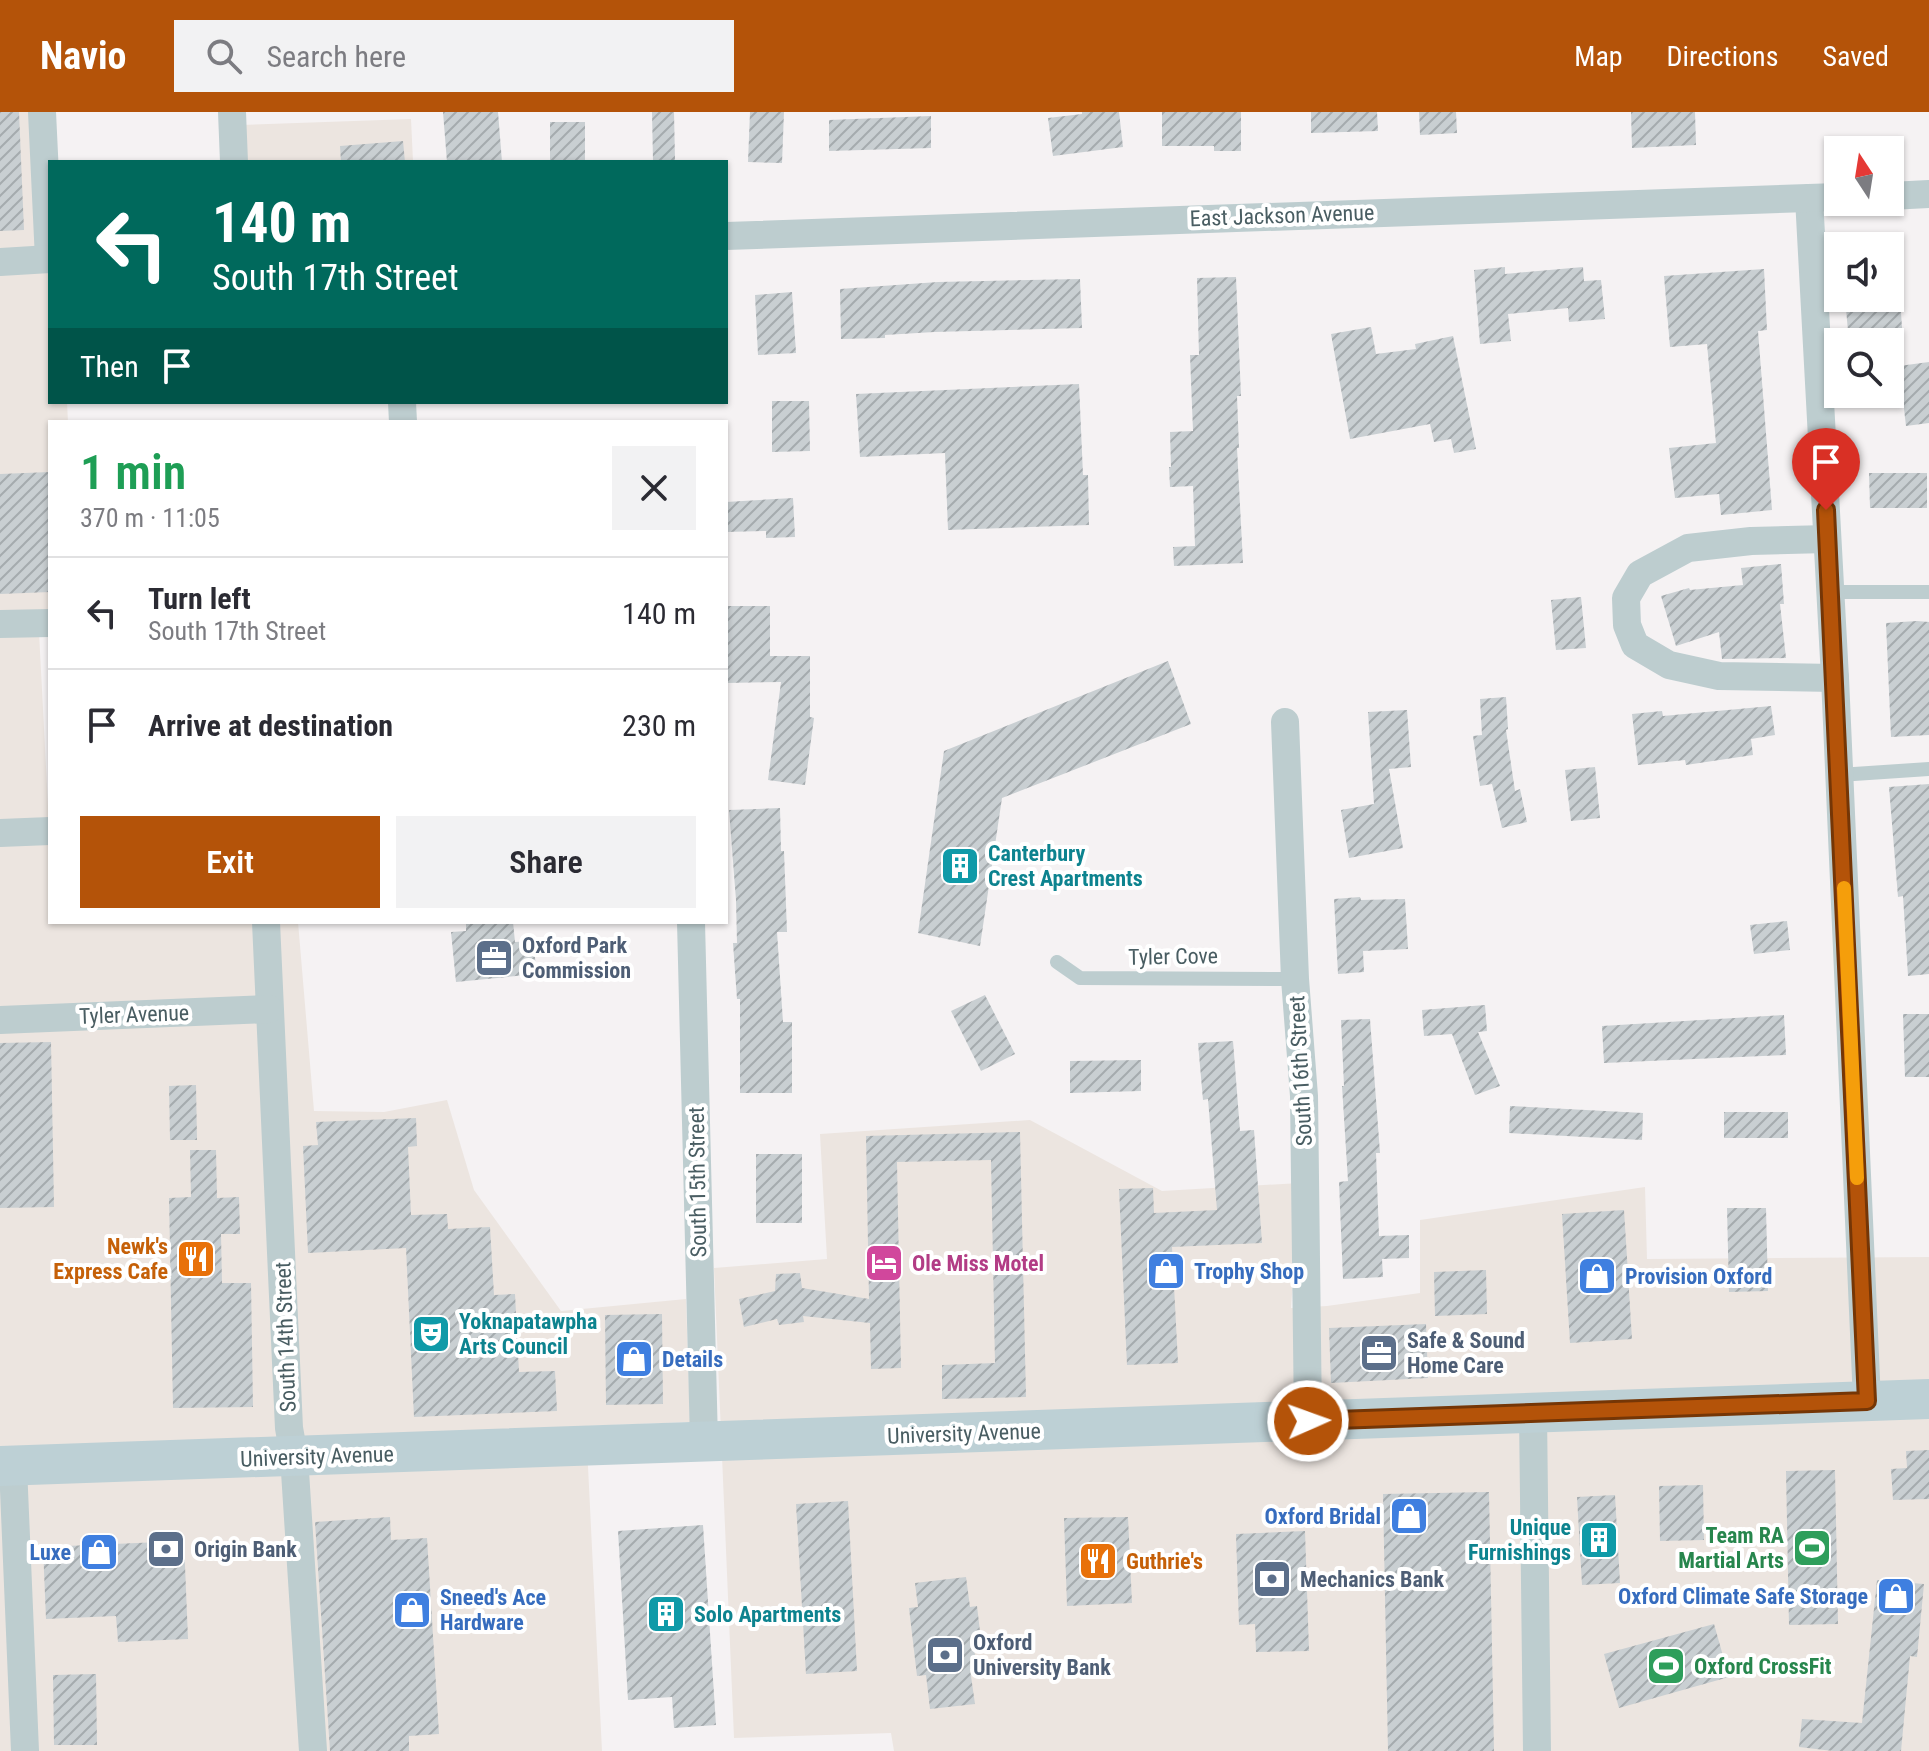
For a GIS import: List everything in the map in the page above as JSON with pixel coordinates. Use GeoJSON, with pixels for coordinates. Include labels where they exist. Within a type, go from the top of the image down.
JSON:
{"type":"FeatureCollection","features":[{"type":"Feature","properties":{"kind":"main road","name":"University Avenue"},"geometry":{"type":"LineString","coordinates":[[7,1466],[1929,1399]]}},
{"type":"Feature","properties":{"kind":"street"},"geometry":{"type":"LineString","coordinates":[[42,112],[48,238]]}},
{"type":"Feature","properties":{"kind":"street"},"geometry":{"type":"LineString","coordinates":[[232,112],[234,160]]}},
{"type":"Feature","properties":{"kind":"street"},"geometry":{"type":"LineString","coordinates":[[1904,195],[1929,194]]}},
{"type":"Feature","properties":{"kind":"street","name":"East Jackson Avenue"},"geometry":{"type":"LineString","coordinates":[[728,236],[1824,197]]}},
{"type":"Feature","properties":{"kind":"street"},"geometry":{"type":"LineString","coordinates":[[1809,198],[1835,678],[1867,1401]]}},
{"type":"Feature","properties":{"kind":"street"},"geometry":{"type":"LineString","coordinates":[[0,262],[48,259]]}},
{"type":"Feature","properties":{"kind":"street"},"geometry":{"type":"LineString","coordinates":[[1827,539],[1751,541],[1688,548],[1640,574],[1626,598],[1627,625],[1635,645],[1669,665],[1719,676],[1835,678]]}},
{"type":"Feature","properties":{"kind":"street"},"geometry":{"type":"LineString","coordinates":[[0,624],[48,623]]}},
{"type":"Feature","properties":{"kind":"street","name":"South 16th Street"},"geometry":{"type":"LineString","coordinates":[[1285,722],[1295,979],[1304,1096],[1308,1421]]}},
{"type":"Feature","properties":{"kind":"street"},"geometry":{"type":"LineString","coordinates":[[0,833],[48,831]]}},
{"type":"Feature","properties":{"kind":"street","name":"South 14th Street"},"geometry":{"type":"LineString","coordinates":[[266,924],[289,1428],[294,1456],[313,1751]]}},
{"type":"Feature","properties":{"kind":"street","name":"South 15th Street"},"geometry":{"type":"LineString","coordinates":[[691,924],[704,1442]]}},
{"type":"Feature","properties":{"kind":"street","name":"Tyler Avenue"},"geometry":{"type":"LineString","coordinates":[[0,1020],[269,1009]]}},
{"type":"Feature","properties":{"kind":"street"},"geometry":{"type":"LineString","coordinates":[[1533,1413],[1537,1751]]}},
{"type":"Feature","properties":{"kind":"street"},"geometry":{"type":"LineString","coordinates":[[7,1466],[25,1751]]}},
{"type":"Feature","properties":{"kind":"lane"},"geometry":{"type":"LineString","coordinates":[[1830,592],[1929,592]]}},
{"type":"Feature","properties":{"kind":"lane"},"geometry":{"type":"LineString","coordinates":[[1839,775],[1929,769]]}},
{"type":"Feature","properties":{"kind":"lane","name":"Tyler Cove"},"geometry":{"type":"LineString","coordinates":[[1057,962],[1080,978],[1295,979]]}},
{"type":"Feature","properties":{"kind":"shaded area"},"geometry":{"type":"Polygon","coordinates":[[[0,112],[56,112],[48,160],[48,404],[67,404],[68,420],[48,420],[48,611],[38,613],[48,806],[48,924],[298,924],[314,1111],[384,1112],[447,1100],[474,1190],[561,1311],[686,1299],[690,1422],[586,1426],[602,1751],[0,1751],[0,112]]]}},
{"type":"Feature","properties":{"kind":"shaded area"},"geometry":{"type":"Polygon","coordinates":[[[411,119],[413,160],[243,160],[241,125],[411,119]]]}},
{"type":"Feature","properties":{"kind":"shaded area"},"geometry":{"type":"Polygon","coordinates":[[[1030,1120],[1162,1191],[1300,1183],[1291,1308],[1420,1293],[1420,1220],[1645,1187],[1647,1259],[1929,1257],[1929,1751],[894,1751],[891,1733],[734,1738],[714,1268],[827,1259],[820,1134],[1030,1120]]]}},
{"type":"Feature","properties":{"kind":"building"},"geometry":{"type":"Polygon","coordinates":[[[0,112],[19,112],[24,230],[0,231],[0,112]]]}},
{"type":"Feature","properties":{"kind":"building"},"geometry":{"type":"Polygon","coordinates":[[[443,112],[498,112],[502,160],[447,160],[443,112]]]}},
{"type":"Feature","properties":{"kind":"building"},"geometry":{"type":"Polygon","coordinates":[[[652,112],[674,112],[675,160],[653,160],[652,112]]]}},
{"type":"Feature","properties":{"kind":"building"},"geometry":{"type":"Polygon","coordinates":[[[750,112],[784,112],[782,163],[748,162],[750,112]]]}},
{"type":"Feature","properties":{"kind":"building"},"geometry":{"type":"Polygon","coordinates":[[[1082,112],[1119,112],[1123,147],[1053,156],[1048,118],[1082,112]]]}},
{"type":"Feature","properties":{"kind":"building"},"geometry":{"type":"Polygon","coordinates":[[[1162,112],[1241,112],[1241,151],[1214,151],[1214,146],[1162,146],[1162,112]]]}},
{"type":"Feature","properties":{"kind":"building"},"geometry":{"type":"Polygon","coordinates":[[[1311,112],[1377,112],[1378,131],[1311,133],[1311,112]]]}},
{"type":"Feature","properties":{"kind":"building"},"geometry":{"type":"Polygon","coordinates":[[[1419,112],[1456,112],[1457,133],[1420,135],[1419,112]]]}},
{"type":"Feature","properties":{"kind":"building"},"geometry":{"type":"Polygon","coordinates":[[[1631,112],[1695,112],[1696,145],[1632,148],[1631,112]]]}},
{"type":"Feature","properties":{"kind":"building"},"geometry":{"type":"Polygon","coordinates":[[[931,116],[931,148],[829,151],[829,120],[931,116]]]}},
{"type":"Feature","properties":{"kind":"building"},"geometry":{"type":"Polygon","coordinates":[[[550,122],[585,122],[585,160],[550,160],[550,122]]]}},
{"type":"Feature","properties":{"kind":"building"},"geometry":{"type":"Polygon","coordinates":[[[403,141],[405,160],[341,160],[340,146],[403,141]]]}},
{"type":"Feature","properties":{"kind":"building"},"geometry":{"type":"Polygon","coordinates":[[[1505,267],[1505,274],[1583,267],[1584,281],[1601,280],[1605,319],[1569,322],[1568,308],[1508,314],[1511,341],[1480,344],[1474,270],[1505,267]]]}},
{"type":"Feature","properties":{"kind":"building"},"geometry":{"type":"Polygon","coordinates":[[[1764,269],[1767,330],[1758,331],[1772,510],[1721,515],[1719,494],[1675,498],[1669,448],[1716,443],[1707,344],[1670,347],[1664,276],[1764,269]]]}},
{"type":"Feature","properties":{"kind":"building"},"geometry":{"type":"Polygon","coordinates":[[[1236,277],[1241,396],[1237,396],[1237,448],[1243,563],[1174,566],[1173,547],[1195,546],[1193,486],[1170,487],[1169,467],[1170,432],[1193,431],[1190,355],[1199,355],[1197,278],[1236,277]]]}},
{"type":"Feature","properties":{"kind":"building"},"geometry":{"type":"Polygon","coordinates":[[[1080,279],[1082,328],[934,332],[841,339],[840,289],[938,282],[1080,279]]]}},
{"type":"Feature","properties":{"kind":"building"},"geometry":{"type":"Polygon","coordinates":[[[792,292],[796,353],[758,355],[755,295],[792,292]]]}},
{"type":"Feature","properties":{"kind":"building"},"geometry":{"type":"Polygon","coordinates":[[[1846,312],[1901,312],[1902,328],[1848,328],[1846,312]]]}},
{"type":"Feature","properties":{"kind":"building"},"geometry":{"type":"Polygon","coordinates":[[[1371,327],[1376,354],[1416,349],[1415,344],[1453,336],[1476,449],[1454,453],[1451,439],[1434,442],[1430,424],[1350,439],[1331,334],[1371,327]]]}},
{"type":"Feature","properties":{"kind":"building"},"geometry":{"type":"Polygon","coordinates":[[[1929,362],[1929,423],[1906,426],[1904,365],[1929,362]]]}},
{"type":"Feature","properties":{"kind":"building"},"geometry":{"type":"Polygon","coordinates":[[[1079,384],[1083,475],[1088,475],[1089,525],[948,530],[945,453],[860,457],[856,394],[1079,384]]]}},
{"type":"Feature","properties":{"kind":"building"},"geometry":{"type":"Polygon","coordinates":[[[772,401],[809,401],[810,451],[772,452],[772,401]]]}},
{"type":"Feature","properties":{"kind":"building"},"geometry":{"type":"Polygon","coordinates":[[[48,472],[48,592],[0,594],[0,474],[48,472]]]}},
{"type":"Feature","properties":{"kind":"building"},"geometry":{"type":"Polygon","coordinates":[[[1869,473],[1927,473],[1927,508],[1870,508],[1869,473]]]}},
{"type":"Feature","properties":{"kind":"building"},"geometry":{"type":"Polygon","coordinates":[[[793,498],[795,537],[766,538],[766,531],[728,532],[728,502],[793,498]]]}},
{"type":"Feature","properties":{"kind":"building"},"geometry":{"type":"Polygon","coordinates":[[[1781,564],[1784,604],[1780,604],[1786,658],[1722,659],[1719,632],[1676,646],[1661,596],[1689,588],[1743,585],[1741,568],[1781,564]]]}},
{"type":"Feature","properties":{"kind":"building"},"geometry":{"type":"Polygon","coordinates":[[[1581,597],[1586,648],[1556,650],[1551,600],[1581,597]]]}},
{"type":"Feature","properties":{"kind":"building"},"geometry":{"type":"Polygon","coordinates":[[[728,606],[770,606],[770,656],[810,656],[810,717],[814,718],[805,785],[768,780],[781,682],[728,683],[728,606]]]}},
{"type":"Feature","properties":{"kind":"building"},"geometry":{"type":"Polygon","coordinates":[[[1929,622],[1929,735],[1891,737],[1886,623],[1929,622]]]}},
{"type":"Feature","properties":{"kind":"building","name":"Canterbury Crest Apartments"},"geometry":{"type":"Polygon","coordinates":[[[1168,661],[1191,724],[1002,798],[980,946],[918,933],[944,751],[1168,661]]]}},
{"type":"Feature","properties":{"kind":"building"},"geometry":{"type":"Polygon","coordinates":[[[1506,697],[1506,730],[1515,791],[1520,789],[1527,822],[1502,828],[1492,784],[1480,786],[1473,736],[1482,735],[1480,699],[1506,697]]]}},
{"type":"Feature","properties":{"kind":"building"},"geometry":{"type":"Polygon","coordinates":[[[1771,706],[1775,735],[1751,739],[1753,755],[1686,765],[1685,760],[1638,765],[1632,714],[1662,711],[1663,716],[1771,706]]]}},
{"type":"Feature","properties":{"kind":"building"},"geometry":{"type":"Polygon","coordinates":[[[1407,710],[1411,767],[1389,769],[1403,848],[1349,858],[1341,810],[1374,804],[1368,712],[1407,710]]]}},
{"type":"Feature","properties":{"kind":"building"},"geometry":{"type":"Polygon","coordinates":[[[1595,767],[1600,818],[1571,821],[1565,770],[1595,767]]]}},
{"type":"Feature","properties":{"kind":"building"},"geometry":{"type":"Polygon","coordinates":[[[1929,784],[1929,974],[1908,976],[1903,896],[1898,897],[1889,787],[1929,784]]]}},
{"type":"Feature","properties":{"kind":"building"},"geometry":{"type":"Polygon","coordinates":[[[780,808],[787,932],[777,932],[783,1022],[792,1022],[792,1093],[740,1093],[740,999],[737,999],[733,943],[737,943],[736,900],[729,810],[780,808]]]}},
{"type":"Feature","properties":{"kind":"building"},"geometry":{"type":"Polygon","coordinates":[[[1360,897],[1361,900],[1405,899],[1408,949],[1363,951],[1364,972],[1338,974],[1334,899],[1360,897]]]}},
{"type":"Feature","properties":{"kind":"building"},"geometry":{"type":"Polygon","coordinates":[[[1787,921],[1790,950],[1754,954],[1750,925],[1787,921]]]}},
{"type":"Feature","properties":{"kind":"building","name":"Oxford Park Commission"},"geometry":{"type":"Polygon","coordinates":[[[466,924],[513,924],[515,942],[533,941],[537,974],[456,982],[451,932],[466,931],[466,924]]]}},
{"type":"Feature","properties":{"kind":"building"},"geometry":{"type":"Polygon","coordinates":[[[985,995],[1015,1054],[981,1071],[951,1011],[985,995]]]}},
{"type":"Feature","properties":{"kind":"building"},"geometry":{"type":"Polygon","coordinates":[[[1485,1005],[1487,1031],[1478,1032],[1500,1086],[1475,1095],[1452,1034],[1424,1036],[1422,1010],[1485,1005]]]}},
{"type":"Feature","properties":{"kind":"building"},"geometry":{"type":"Polygon","coordinates":[[[1903,1014],[1929,1014],[1929,1077],[1905,1077],[1903,1014]]]}},
{"type":"Feature","properties":{"kind":"building"},"geometry":{"type":"Polygon","coordinates":[[[1784,1015],[1786,1055],[1604,1063],[1602,1026],[1784,1015]]]}},
{"type":"Feature","properties":{"kind":"building"},"geometry":{"type":"Polygon","coordinates":[[[1370,1019],[1380,1153],[1376,1153],[1379,1236],[1409,1235],[1409,1258],[1382,1259],[1383,1277],[1343,1279],[1339,1182],[1348,1181],[1341,1020],[1370,1019]]]}},
{"type":"Feature","properties":{"kind":"building"},"geometry":{"type":"Polygon","coordinates":[[[1233,1041],[1240,1131],[1254,1130],[1262,1243],[1172,1247],[1178,1363],[1127,1365],[1119,1189],[1153,1188],[1154,1213],[1217,1210],[1208,1099],[1203,1100],[1198,1043],[1233,1041]]]}},
{"type":"Feature","properties":{"kind":"building"},"geometry":{"type":"Polygon","coordinates":[[[51,1042],[54,1207],[0,1208],[0,1043],[51,1042]]]}},
{"type":"Feature","properties":{"kind":"building"},"geometry":{"type":"Polygon","coordinates":[[[1141,1060],[1141,1091],[1070,1093],[1070,1061],[1141,1060]]]}},
{"type":"Feature","properties":{"kind":"building"},"geometry":{"type":"Polygon","coordinates":[[[196,1085],[197,1140],[170,1140],[169,1086],[196,1085]]]}},
{"type":"Feature","properties":{"kind":"building"},"geometry":{"type":"Polygon","coordinates":[[[1510,1106],[1643,1113],[1642,1140],[1509,1133],[1510,1106]]]}},
{"type":"Feature","properties":{"kind":"building"},"geometry":{"type":"Polygon","coordinates":[[[1724,1112],[1788,1112],[1788,1138],[1724,1138],[1724,1112]]]}},
{"type":"Feature","properties":{"kind":"building","name":"Yoknapatawpha Arts Council"},"geometry":{"type":"Polygon","coordinates":[[[416,1118],[417,1146],[408,1147],[411,1215],[447,1214],[448,1229],[490,1227],[494,1295],[515,1294],[519,1372],[555,1371],[557,1411],[414,1417],[406,1248],[308,1253],[303,1146],[318,1145],[316,1122],[416,1118]]]}},
{"type":"Feature","properties":{"kind":"building","name":"Ole Miss Motel"},"geometry":{"type":"Polygon","coordinates":[[[1020,1132],[1026,1397],[942,1399],[942,1365],[995,1363],[991,1160],[897,1162],[901,1368],[871,1369],[870,1323],[803,1316],[804,1322],[779,1325],[777,1319],[744,1327],[739,1299],[775,1291],[776,1274],[800,1273],[802,1288],[869,1299],[866,1136],[1020,1132]]]}},
{"type":"Feature","properties":{"kind":"building","name":"Newk's Express Cafe"},"geometry":{"type":"Polygon","coordinates":[[[190,1150],[216,1150],[217,1198],[239,1197],[240,1234],[221,1234],[222,1283],[251,1283],[253,1407],[173,1408],[169,1198],[191,1197],[190,1150]]]}},
{"type":"Feature","properties":{"kind":"building"},"geometry":{"type":"Polygon","coordinates":[[[756,1154],[802,1154],[802,1223],[756,1223],[756,1154]]]}},
{"type":"Feature","properties":{"kind":"building"},"geometry":{"type":"Polygon","coordinates":[[[1727,1208],[1766,1208],[1768,1291],[1729,1292],[1727,1208]]]}},
{"type":"Feature","properties":{"kind":"building","name":"Provision Oxford"},"geometry":{"type":"Polygon","coordinates":[[[1624,1210],[1632,1339],[1570,1343],[1562,1214],[1624,1210]]]}},
{"type":"Feature","properties":{"kind":"building"},"geometry":{"type":"Polygon","coordinates":[[[1486,1270],[1487,1314],[1435,1316],[1434,1272],[1486,1270]]]}},
{"type":"Feature","properties":{"kind":"building","name":"Details"},"geometry":{"type":"Polygon","coordinates":[[[662,1314],[663,1404],[606,1405],[605,1315],[662,1314]]]}},
{"type":"Feature","properties":{"kind":"building","name":"Safe & Sound Home Care"},"geometry":{"type":"Polygon","coordinates":[[[1426,1324],[1428,1378],[1331,1383],[1329,1328],[1426,1324]]]}},
{"type":"Feature","properties":{"kind":"building"},"geometry":{"type":"Polygon","coordinates":[[[1929,1450],[1929,1499],[1893,1500],[1891,1469],[1907,1468],[1906,1451],[1929,1450]]]}},
{"type":"Feature","properties":{"kind":"building","name":"Team RA Martial Arts"},"geometry":{"type":"Polygon","coordinates":[[[1835,1470],[1838,1624],[1789,1625],[1786,1471],[1835,1470]]]}},
{"type":"Feature","properties":{"kind":"building"},"geometry":{"type":"Polygon","coordinates":[[[1703,1485],[1704,1540],[1660,1541],[1659,1486],[1703,1485]]]}},
{"type":"Feature","properties":{"kind":"building"},"geometry":{"type":"Polygon","coordinates":[[[1489,1492],[1494,1751],[1388,1751],[1383,1494],[1489,1492]]]}},
{"type":"Feature","properties":{"kind":"building","name":"Unique Furnishings"},"geometry":{"type":"Polygon","coordinates":[[[1615,1495],[1620,1583],[1582,1585],[1577,1497],[1615,1495]]]}},
{"type":"Feature","properties":{"kind":"building"},"geometry":{"type":"Polygon","coordinates":[[[848,1501],[857,1671],[806,1674],[796,1504],[848,1501]]]}},
{"type":"Feature","properties":{"kind":"building"},"geometry":{"type":"Polygon","coordinates":[[[390,1517],[391,1540],[427,1538],[439,1734],[409,1736],[409,1751],[330,1751],[315,1522],[390,1517]]]}},
{"type":"Feature","properties":{"kind":"building","name":"Guthrie's"},"geometry":{"type":"Polygon","coordinates":[[[1128,1517],[1132,1603],[1067,1606],[1064,1518],[1128,1517]]]}},
{"type":"Feature","properties":{"kind":"building","name":"Solo Apartments"},"geometry":{"type":"Polygon","coordinates":[[[703,1525],[716,1725],[674,1728],[672,1697],[628,1700],[618,1531],[703,1525]]]}},
{"type":"Feature","properties":{"kind":"building","name":"Mechanics Bank"},"geometry":{"type":"Polygon","coordinates":[[[1305,1531],[1309,1651],[1256,1652],[1255,1624],[1239,1625],[1236,1534],[1305,1531]]]}},
{"type":"Feature","properties":{"kind":"building"},"geometry":{"type":"Polygon","coordinates":[[[184,1541],[188,1639],[118,1642],[116,1616],[46,1619],[43,1547],[184,1541]]]}},
{"type":"Feature","properties":{"kind":"building","name":"Oxford University Bank"},"geometry":{"type":"Polygon","coordinates":[[[966,1577],[970,1607],[977,1606],[981,1640],[973,1641],[977,1669],[970,1669],[975,1704],[930,1709],[926,1675],[917,1676],[909,1608],[918,1607],[915,1583],[966,1577]]]}},
{"type":"Feature","properties":{"kind":"building"},"geometry":{"type":"Polygon","coordinates":[[[1877,1580],[1924,1584],[1917,1657],[1910,1656],[1901,1751],[1833,1751],[1799,1747],[1802,1719],[1862,1723],[1877,1580]]]}},
{"type":"Feature","properties":{"kind":"building","name":"Oxford CrossFit"},"geometry":{"type":"Polygon","coordinates":[[[1714,1624],[1729,1677],[1619,1708],[1604,1654],[1714,1624]]]}},
{"type":"Feature","properties":{"kind":"building"},"geometry":{"type":"Polygon","coordinates":[[[96,1674],[97,1745],[54,1745],[53,1675],[96,1674]]]}},
{"type":"Feature","properties":{"kind":"slow traffic"},"geometry":{"type":"LineString","coordinates":[[1844,888],[1857,1178]]}},
{"type":"Feature","properties":{"kind":"place","name":"Canterbury Crest Apartments"},"geometry":{"type":"Point","coordinates":[960,866]}},
{"type":"Feature","properties":{"kind":"place","name":"Oxford Park Commission"},"geometry":{"type":"Point","coordinates":[494,958]}},
{"type":"Feature","properties":{"kind":"place","name":"Newk's Express Cafe"},"geometry":{"type":"Point","coordinates":[196,1259]}},
{"type":"Feature","properties":{"kind":"place","name":"Ole Miss Motel"},"geometry":{"type":"Point","coordinates":[884,1263]}},
{"type":"Feature","properties":{"kind":"place","name":"Trophy Shop"},"geometry":{"type":"Point","coordinates":[1166,1271]}},
{"type":"Feature","properties":{"kind":"place","name":"Provision Oxford"},"geometry":{"type":"Point","coordinates":[1597,1276]}},
{"type":"Feature","properties":{"kind":"place","name":"Yoknapatawpha Arts Council"},"geometry":{"type":"Point","coordinates":[431,1334]}},
{"type":"Feature","properties":{"kind":"place","name":"Safe & Sound Home Care"},"geometry":{"type":"Point","coordinates":[1379,1353]}},
{"type":"Feature","properties":{"kind":"place","name":"Details"},"geometry":{"type":"Point","coordinates":[634,1359]}},
{"type":"Feature","properties":{"kind":"place","name":"Oxford Bridal"},"geometry":{"type":"Point","coordinates":[1409,1516]}},
{"type":"Feature","properties":{"kind":"place","name":"Unique Furnishings"},"geometry":{"type":"Point","coordinates":[1599,1540]}},
{"type":"Feature","properties":{"kind":"place","name":"Team RA Martial Arts"},"geometry":{"type":"Point","coordinates":[1812,1548]}},
{"type":"Feature","properties":{"kind":"place","name":"Origin Bank"},"geometry":{"type":"Point","coordinates":[166,1549]}},
{"type":"Feature","properties":{"kind":"place","name":"Luxe"},"geometry":{"type":"Point","coordinates":[99,1552]}},
{"type":"Feature","properties":{"kind":"place","name":"Guthrie's"},"geometry":{"type":"Point","coordinates":[1098,1561]}},
{"type":"Feature","properties":{"kind":"place","name":"Mechanics Bank"},"geometry":{"type":"Point","coordinates":[1272,1579]}},
{"type":"Feature","properties":{"kind":"place","name":"Oxford Climate Safe Storage"},"geometry":{"type":"Point","coordinates":[1896,1596]}},
{"type":"Feature","properties":{"kind":"place","name":"Sneed's Ace Hardware"},"geometry":{"type":"Point","coordinates":[412,1610]}},
{"type":"Feature","properties":{"kind":"place","name":"Solo Apartments"},"geometry":{"type":"Point","coordinates":[666,1614]}},
{"type":"Feature","properties":{"kind":"place","name":"Oxford University Bank"},"geometry":{"type":"Point","coordinates":[945,1655]}},
{"type":"Feature","properties":{"kind":"place","name":"Oxford CrossFit"},"geometry":{"type":"Point","coordinates":[1666,1666]}},
{"type":"Feature","properties":{"kind":"route"},"geometry":{"type":"LineString","coordinates":[[1308,1421],[1867,1401],[1826,510]]}}]}
